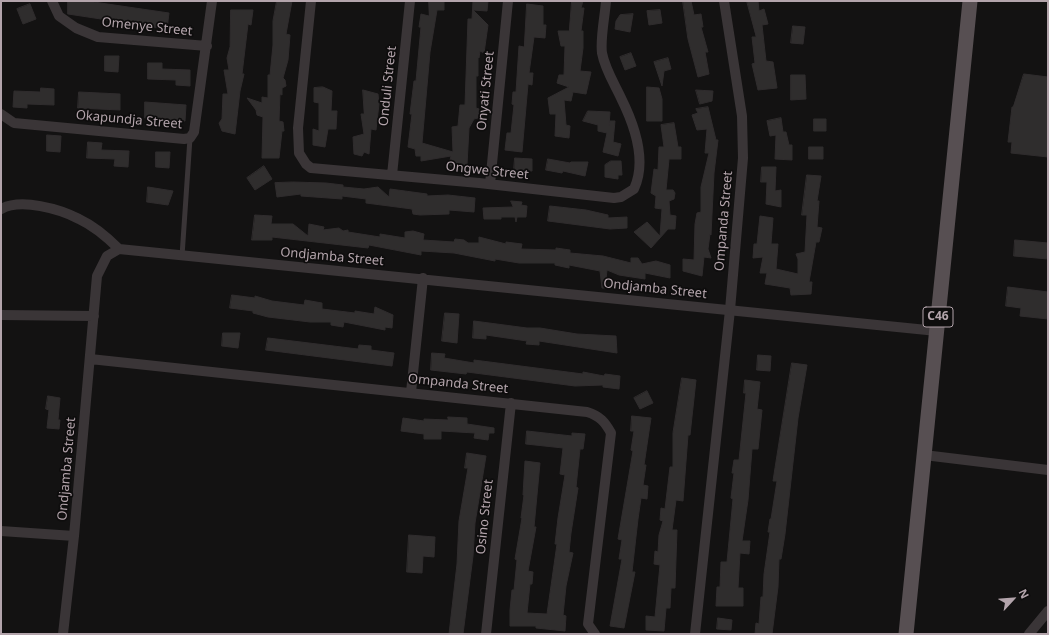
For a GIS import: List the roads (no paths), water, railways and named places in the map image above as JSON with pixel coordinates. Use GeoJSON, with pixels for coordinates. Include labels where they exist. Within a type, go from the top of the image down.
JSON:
{"type":"FeatureCollection","features":[{"type":"Feature","properties":{"kind":"main road","name":"C46"},"geometry":{"type":"LineString","coordinates":[[906,634],[970,1]]}},
{"type":"Feature","properties":{"kind":"street","name":"Omenye Street"},"geometry":{"type":"LineString","coordinates":[[52,1],[59,16],[76,28],[98,37],[207,46]]}},
{"type":"Feature","properties":{"kind":"street","name":"Okapundja Street"},"geometry":{"type":"LineString","coordinates":[[1,114],[14,123],[184,139],[190,138],[194,132],[212,1]]}},
{"type":"Feature","properties":{"kind":"street","name":"Ongwe Street"},"geometry":{"type":"LineString","coordinates":[[311,1],[298,128],[298,147],[302,159],[311,168],[490,184],[614,198],[621,197],[634,189],[640,167],[640,155],[622,100],[605,65],[602,51],[606,1]]}},
{"type":"Feature","properties":{"kind":"street","name":"Onduli Street"},"geometry":{"type":"LineString","coordinates":[[392,175],[410,1]]}},
{"type":"Feature","properties":{"kind":"street","name":"Onyati Street"},"geometry":{"type":"LineString","coordinates":[[490,184],[508,1]]}},
{"type":"Feature","properties":{"kind":"street","name":"Ompanda Street"},"geometry":{"type":"LineString","coordinates":[[695,634],[730,310],[744,137],[734,59],[724,1]]}},
{"type":"Feature","properties":{"kind":"street"},"geometry":{"type":"LineString","coordinates":[[1,209],[15,204],[33,204],[78,218],[98,230],[119,249]]}},
{"type":"Feature","properties":{"kind":"street","name":"Ondjamba Street"},"geometry":{"type":"LineString","coordinates":[[63,634],[74,536],[97,276],[107,256],[119,249],[424,278],[937,331]]}},
{"type":"Feature","properties":{"kind":"street"},"geometry":{"type":"LineString","coordinates":[[411,392],[424,278]]}},
{"type":"Feature","properties":{"kind":"street"},"geometry":{"type":"LineString","coordinates":[[1,315],[94,316]]}},
{"type":"Feature","properties":{"kind":"street","name":"Ompanda Street"},"geometry":{"type":"LineString","coordinates":[[90,359],[511,403],[588,412],[598,416],[606,423],[611,433],[588,624],[595,634]]}},
{"type":"Feature","properties":{"kind":"street","name":"Osino Street"},"geometry":{"type":"LineString","coordinates":[[486,634],[511,403]]}},
{"type":"Feature","properties":{"kind":"street"},"geometry":{"type":"LineString","coordinates":[[924,455],[1048,470]]}},
{"type":"Feature","properties":{"kind":"street"},"geometry":{"type":"LineString","coordinates":[[1,531],[74,536]]}},
{"type":"Feature","properties":{"kind":"street"},"geometry":{"type":"LineString","coordinates":[[1029,634],[1048,611]]}},
{"type":"Feature","properties":{"kind":"lane"},"geometry":{"type":"LineString","coordinates":[[182,256],[190,138]]}}]}
